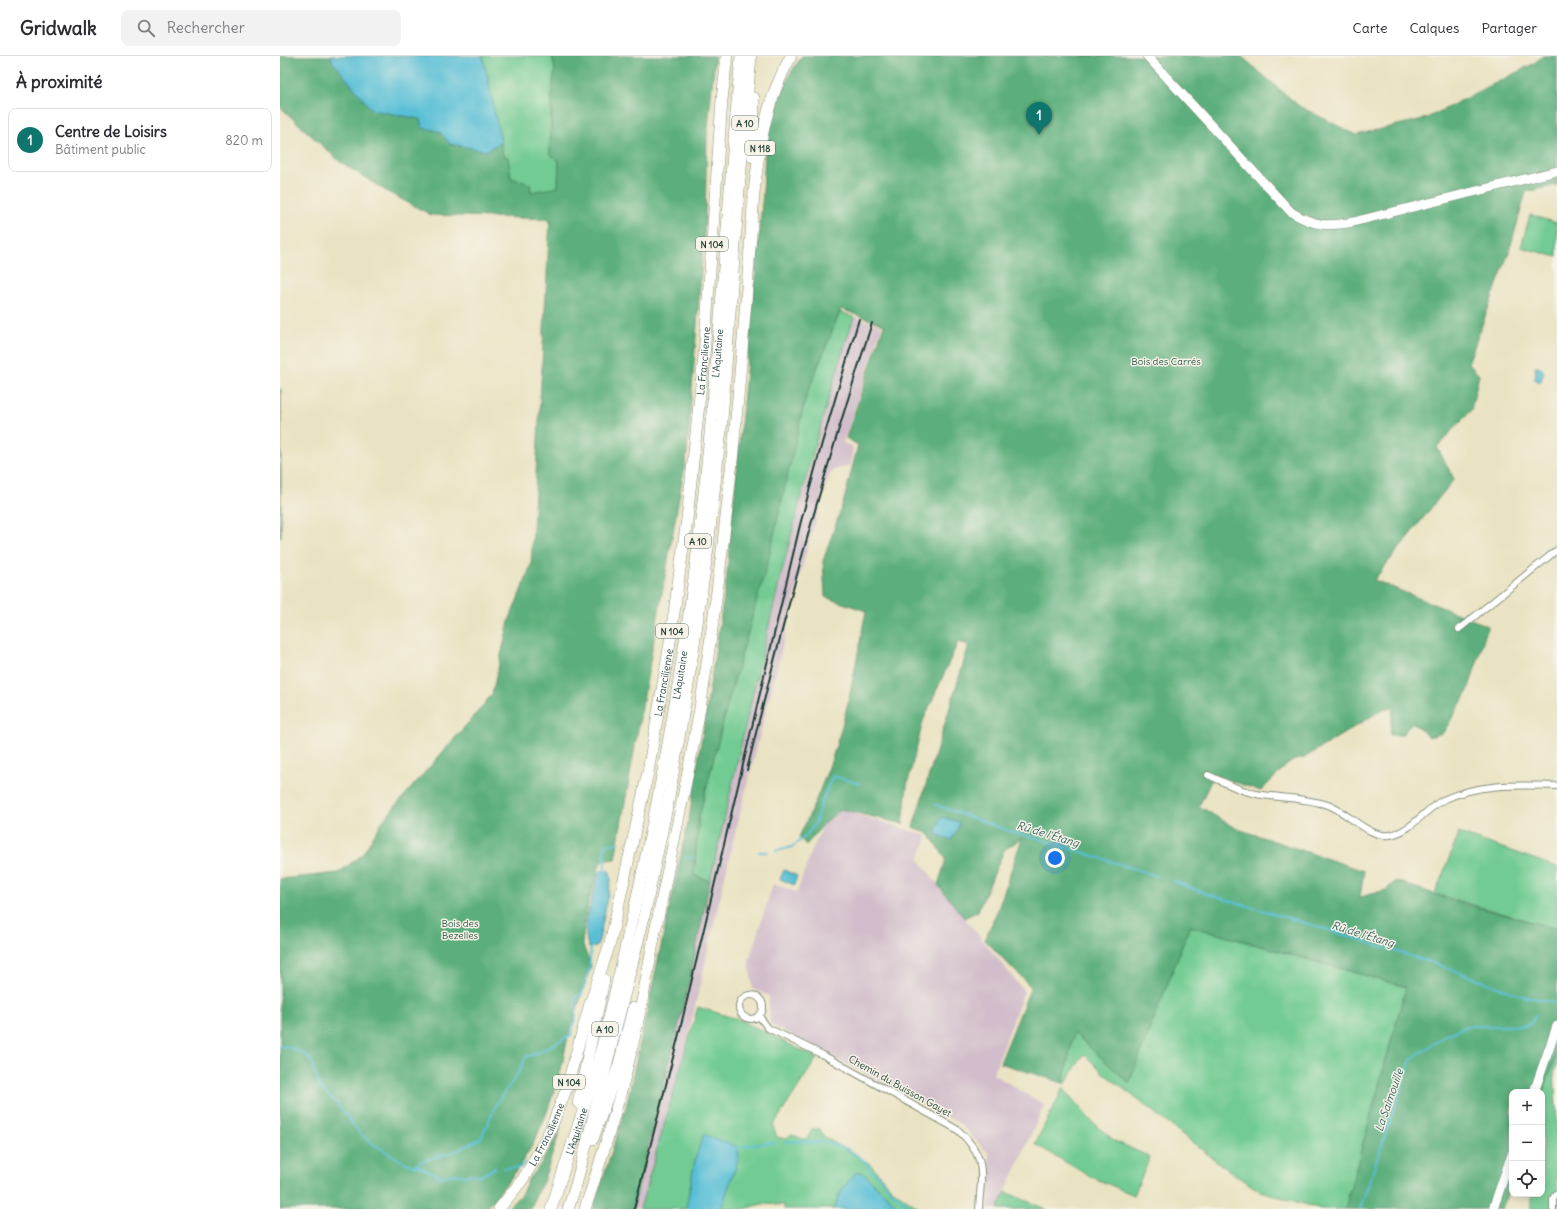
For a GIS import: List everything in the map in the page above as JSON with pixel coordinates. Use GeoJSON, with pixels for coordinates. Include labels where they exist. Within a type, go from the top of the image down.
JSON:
{"type":"FeatureCollection","features":[{"type":"Feature","properties":{"kind":"highway","name":"La Francilienne"},"geometry":{"type":"LineString","coordinates":[[499,1209],[529,1169],[546,1138],[558,1112],[570,1079],[589,1007],[610,943],[649,764],[661,700],[679,584],[699,405],[722,100],[727,56]]}},
{"type":"Feature","properties":{"kind":"highway","name":"L'Aquitaine"},"geometry":{"type":"LineString","coordinates":[[551,1209],[590,1086],[635,908],[658,799],[683,656],[705,491],[741,56]]}},
{"type":"Feature","properties":{"kind":"highway","name":"L'Aquitaine"},"geometry":{"type":"LineString","coordinates":[[568,1209],[576,1185],[650,892],[669,797],[689,679],[708,548],[722,420],[739,190],[751,56]]}},
{"type":"Feature","properties":{"kind":"highway"},"geometry":{"type":"LineString","coordinates":[[585,1209],[622,1089],[644,994],[699,709],[714,611],[733,462],[743,338],[754,192],[753,136],[756,56]]}},
{"type":"Feature","properties":{"kind":"highway","name":"N 118"},"geometry":{"type":"LineString","coordinates":[[754,192],[762,131],[778,82],[791,56]]}},
{"type":"Feature","properties":{"kind":"highway"},"geometry":{"type":"LineString","coordinates":[[576,1185],[610,1091],[655,933]]}},
{"type":"Feature","properties":{"kind":"highway"},"geometry":{"type":"LineString","coordinates":[[570,1148],[610,943]]}},
{"type":"Feature","properties":{"kind":"main road"},"geometry":{"type":"LineString","coordinates":[[1147,56],[1291,212],[1303,219],[1317,224],[1337,225],[1353,222],[1557,171]]}},
{"type":"Feature","properties":{"kind":"main road"},"geometry":{"type":"LineString","coordinates":[[1535,1089],[1557,1026]]}},
{"type":"Feature","properties":{"kind":"main road"},"geometry":{"type":"LineString","coordinates":[[1493,1209],[1510,1161]]}},
{"type":"Feature","properties":{"kind":"street"},"geometry":{"type":"LineString","coordinates":[[1459,629],[1557,550]]}},
{"type":"Feature","properties":{"kind":"street"},"geometry":{"type":"LineString","coordinates":[[1208,775],[1245,792],[1306,799],[1329,806],[1369,830],[1384,835],[1401,832],[1438,803],[1461,794],[1492,787],[1557,786]]}},
{"type":"Feature","properties":{"kind":"street","name":"Chemin du Buisson Gayet"},"geometry":{"type":"LineString","coordinates":[[759,1016],[768,1028],[823,1055],[958,1130],[971,1144],[981,1161],[982,1170],[979,1209]]}},
{"type":"Feature","properties":{"kind":"street"},"geometry":{"type":"LineString","coordinates":[[1553,1209],[1553,1198],[1557,1194]]}},
{"type":"Feature","properties":{"kind":"shaded area"},"geometry":{"type":"Polygon","coordinates":[[[854,317],[882,326],[843,443],[853,447],[850,465],[834,470],[829,475],[806,553],[736,829],[663,1145],[646,1209],[629,1209],[679,1013],[775,596],[835,376],[854,317]]]}},
{"type":"Feature","properties":{"kind":"shaded area"},"geometry":{"type":"Polygon","coordinates":[[[840,809],[927,836],[919,860],[1024,991],[993,1074],[1044,1105],[998,1209],[989,1209],[989,1154],[959,1123],[770,1024],[769,996],[753,989],[749,960],[773,884],[797,892],[812,850],[824,824],[840,809]]]}},
{"type":"Feature","properties":{"kind":"green space","name":"Bois des Bezelles"},"geometry":{"type":"Polygon","coordinates":[[[280,56],[331,56],[332,61],[372,110],[420,119],[422,128],[439,131],[450,144],[486,151],[501,142],[503,155],[508,157],[511,178],[530,184],[531,192],[558,187],[559,161],[550,154],[552,89],[555,69],[552,56],[715,56],[707,137],[705,221],[687,453],[615,859],[601,861],[588,903],[582,943],[591,966],[568,1036],[561,1070],[546,1115],[532,1146],[514,1174],[486,1209],[280,1209],[280,879],[338,873],[362,855],[384,819],[492,694],[509,621],[531,565],[550,219],[431,215],[386,191],[339,161],[280,107],[280,56]]]}},
{"type":"Feature","properties":{"kind":"green space"},"geometry":{"type":"Polygon","coordinates":[[[483,56],[552,56],[555,69],[552,89],[550,154],[559,161],[558,188],[531,192],[530,184],[511,178],[508,157],[503,155],[483,56]]]}},
{"type":"Feature","properties":{"kind":"green space","name":"Bois des Carrés"},"geometry":{"type":"Polygon","coordinates":[[[802,56],[1241,56],[1299,106],[1356,135],[1427,118],[1533,64],[1543,56],[1557,56],[1557,185],[1526,192],[1509,252],[1468,363],[1479,375],[1471,410],[1437,447],[1454,479],[1374,580],[1488,626],[1468,691],[1443,733],[1429,737],[1412,722],[1402,735],[1390,735],[1393,706],[1377,713],[1304,758],[1291,761],[1261,791],[1214,775],[1199,806],[1235,828],[1364,871],[1360,897],[1386,890],[1396,881],[1458,902],[1557,929],[1557,1052],[1544,1089],[1509,1089],[1509,1189],[1502,1209],[1345,1209],[1406,987],[1190,926],[1129,1083],[1074,1033],[1063,1083],[1000,1063],[1031,987],[985,940],[998,909],[1022,838],[1004,850],[978,911],[964,918],[938,885],[946,859],[929,834],[913,827],[969,645],[958,642],[923,721],[907,786],[903,824],[840,809],[824,824],[806,845],[799,837],[824,781],[841,730],[853,679],[866,611],[825,597],[823,561],[844,500],[858,445],[846,438],[884,325],[841,309],[806,396],[768,561],[727,706],[699,817],[694,875],[710,881],[687,992],[633,1209],[593,1209],[626,1107],[690,813],[726,583],[763,193],[766,129],[790,74],[802,56]],[[940,822],[935,834],[951,840],[940,822]]]}},
{"type":"Feature","properties":{"kind":"green space"},"geometry":{"type":"Polygon","coordinates":[[[1530,215],[1557,223],[1557,257],[1521,247],[1530,215]]]}},
{"type":"Feature","properties":{"kind":"green space"},"geometry":{"type":"Polygon","coordinates":[[[840,312],[854,317],[832,387],[793,527],[710,881],[694,875],[699,817],[727,706],[748,632],[806,396],[840,312]]]}},
{"type":"Feature","properties":{"kind":"green space"},"geometry":{"type":"Polygon","coordinates":[[[280,388],[281,536],[280,538],[280,388]]]}},
{"type":"Feature","properties":{"kind":"green space"},"geometry":{"type":"Polygon","coordinates":[[[1459,833],[1557,867],[1557,929],[1435,894],[1459,833]]]}},
{"type":"Feature","properties":{"kind":"green space"},"geometry":{"type":"Polygon","coordinates":[[[1189,926],[1406,987],[1345,1209],[1321,1209],[1260,1191],[1232,1173],[1102,1072],[1084,1054],[1065,1084],[1063,1083],[1074,1033],[1129,1082],[1189,926]]]}},
{"type":"Feature","properties":{"kind":"green space"},"geometry":{"type":"Polygon","coordinates":[[[698,1007],[743,1021],[817,1058],[773,1126],[777,1137],[786,1139],[791,1134],[803,1139],[808,1138],[812,1129],[820,1129],[823,1136],[869,1163],[892,1189],[920,1209],[900,1209],[861,1172],[855,1173],[845,1186],[837,1199],[835,1209],[784,1209],[784,1205],[762,1204],[744,1209],[721,1209],[739,1157],[738,1147],[695,1160],[686,1209],[640,1209],[698,1007]]]}},
{"type":"Feature","properties":{"kind":"green space"},"geometry":{"type":"Polygon","coordinates":[[[1557,1053],[1557,1063],[1554,1072],[1557,1126],[1557,1209],[1531,1209],[1531,1197],[1545,1197],[1544,1089],[1557,1053]]]}},
{"type":"Feature","properties":{"kind":"green space"},"geometry":{"type":"Polygon","coordinates":[[[1063,1088],[1093,1123],[1115,1141],[1150,1157],[1134,1195],[1089,1176],[1035,1144],[1063,1088]]]}},
{"type":"Feature","properties":{"kind":"green space"},"geometry":{"type":"Polygon","coordinates":[[[561,1128],[543,1182],[535,1196],[531,1209],[507,1209],[522,1193],[529,1178],[541,1164],[561,1128]]]}},
{"type":"Feature","properties":{"kind":"green space"},"geometry":{"type":"Polygon","coordinates":[[[1006,1192],[1045,1209],[998,1209],[1006,1192]]]}},
{"type":"Feature","properties":{"kind":"water"},"geometry":{"type":"Polygon","coordinates":[[[331,56],[483,56],[501,142],[486,151],[450,144],[439,131],[422,128],[420,119],[372,110],[332,61],[331,56]]]}},
{"type":"Feature","properties":{"kind":"water"},"geometry":{"type":"Polygon","coordinates":[[[1536,366],[1544,372],[1540,383],[1534,378],[1536,376],[1536,366]]]}},
{"type":"Feature","properties":{"kind":"water"},"geometry":{"type":"Polygon","coordinates":[[[942,817],[959,822],[957,831],[951,840],[935,834],[942,817]]]}},
{"type":"Feature","properties":{"kind":"water"},"geometry":{"type":"Polygon","coordinates":[[[602,870],[607,870],[610,872],[611,881],[599,940],[596,947],[589,948],[586,931],[587,921],[599,872],[602,870]]]}},
{"type":"Feature","properties":{"kind":"water"},"geometry":{"type":"Polygon","coordinates":[[[784,870],[797,876],[794,885],[780,879],[784,870]]]}},
{"type":"Feature","properties":{"kind":"water"},"geometry":{"type":"Polygon","coordinates":[[[703,1134],[738,1147],[739,1157],[721,1209],[686,1209],[695,1160],[703,1134]]]}},
{"type":"Feature","properties":{"kind":"water"},"geometry":{"type":"Polygon","coordinates":[[[862,1172],[900,1209],[835,1209],[837,1199],[845,1185],[855,1173],[862,1172]]]}},
{"type":"Feature","properties":{"kind":"waterway","name":"Rû de l'Étang"},"geometry":{"type":"LineString","coordinates":[[776,851],[792,847],[806,836],[815,823],[822,800],[833,776],[860,784]]}},
{"type":"Feature","properties":{"kind":"waterway","name":"Rû de l'Étang"},"geometry":{"type":"LineString","coordinates":[[936,805],[1015,833],[1037,838],[1157,876]]}},
{"type":"Feature","properties":{"kind":"waterway"},"geometry":{"type":"LineString","coordinates":[[605,871],[604,849],[607,845],[617,843]]}},
{"type":"Feature","properties":{"kind":"waterway","name":"Rû de l'Étang"},"geometry":{"type":"LineString","coordinates":[[759,852],[768,852]]}},
{"type":"Feature","properties":{"kind":"waterway"},"geometry":{"type":"LineString","coordinates":[[686,858],[694,857]]}},
{"type":"Feature","properties":{"kind":"waterway","name":"Rû de l'Étang"},"geometry":{"type":"LineString","coordinates":[[1173,881],[1207,894],[1329,930],[1442,966],[1519,995],[1557,1003]]}},
{"type":"Feature","properties":{"kind":"waterway"},"geometry":{"type":"LineString","coordinates":[[413,1166],[422,1161],[459,1150],[481,1138],[498,1101],[517,1075],[526,1057],[539,1052],[571,1035],[576,1016],[575,1000],[576,997],[582,994],[589,970],[591,946]]}},
{"type":"Feature","properties":{"kind":"waterway","name":"La Salmouille"},"geometry":{"type":"LineString","coordinates":[[1360,1209],[1411,1059],[1447,1035],[1467,1026],[1525,1026],[1531,1023],[1536,1015]]}},
{"type":"Feature","properties":{"kind":"waterway","name":"La Salmouille"},"geometry":{"type":"LineString","coordinates":[[280,1046],[289,1047],[306,1055],[312,1062],[320,1088],[336,1102],[361,1135],[402,1161],[413,1166],[418,1166],[442,1177],[454,1174],[464,1176],[472,1174],[480,1176],[495,1168]]}},
{"type":"Feature","properties":{"kind":"waterway","name":"La Salmouille"},"geometry":{"type":"LineString","coordinates":[[785,1142],[802,1141],[816,1143],[822,1141],[848,1149],[866,1162],[868,1169],[879,1176],[891,1191],[912,1209]]}},
{"type":"Feature","properties":{"kind":"waterway","name":"La Salmouille"},"geometry":{"type":"LineString","coordinates":[[738,1149],[738,1147],[775,1143]]}},
{"type":"Feature","properties":{"kind":"waterway","name":"La Salmouille"},"geometry":{"type":"LineString","coordinates":[[504,1168],[519,1168],[526,1162]]}},
{"type":"Feature","properties":{"kind":"railway"},"geometry":{"type":"LineString","coordinates":[[634,1209],[677,1042],[800,525],[822,443],[859,319]]}},
{"type":"Feature","properties":{"kind":"railway"},"geometry":{"type":"LineString","coordinates":[[747,770],[805,545],[837,434],[872,323]]}},
{"type":"Feature","properties":{"kind":"place","name":"Centre de Loisirs"},"geometry":{"type":"Point","coordinates":[1039,135]}}]}
